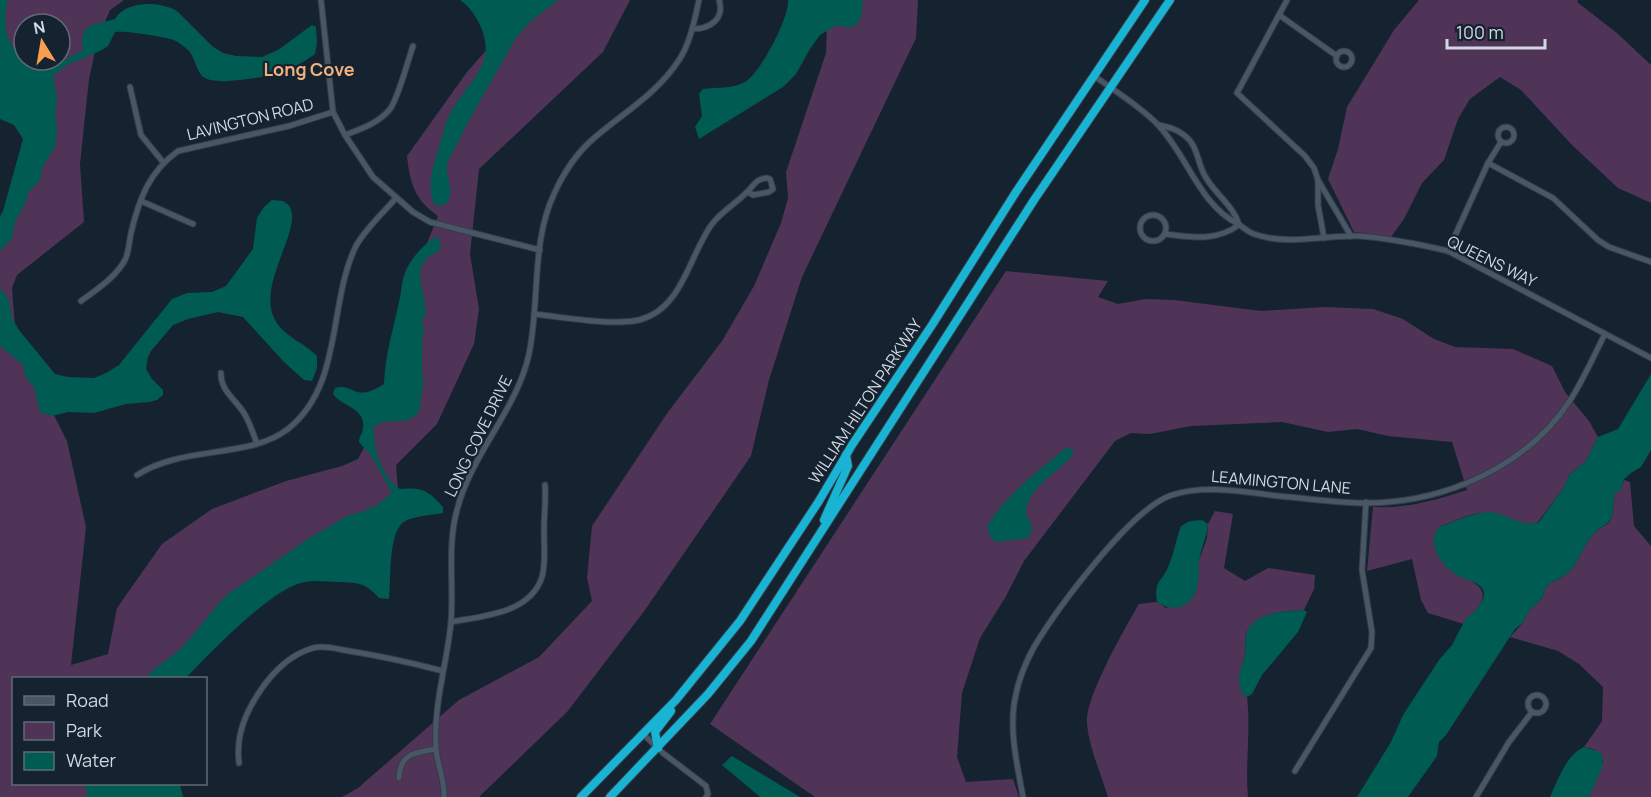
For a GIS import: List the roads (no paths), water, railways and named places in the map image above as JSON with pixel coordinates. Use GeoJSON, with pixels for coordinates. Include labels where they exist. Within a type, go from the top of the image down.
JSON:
{"type":"FeatureCollection","features":[{"type":"Feature","properties":{"kind":"highway","name":"WILLIAM HILTON PARKWAY"},"geometry":{"type":"LineString","coordinates":[[581,797],[698,675],[741,621],[1016,192],[1145,0]]}},
{"type":"Feature","properties":{"kind":"highway","name":"WILLIAM HILTON PARKWAY"},"geometry":{"type":"LineString","coordinates":[[610,797],[730,668],[778,601],[1034,200],[1170,0]]}},
{"type":"Feature","properties":{"kind":"highway"},"geometry":{"type":"LineString","coordinates":[[811,548],[848,466],[846,455]]}},
{"type":"Feature","properties":{"kind":"highway"},"geometry":{"type":"LineString","coordinates":[[658,748],[655,732],[698,675]]}},
{"type":"Feature","properties":{"kind":"street"},"geometry":{"type":"LineString","coordinates":[[321,0],[333,112],[345,135],[373,177],[396,198],[430,222],[540,250]]}},
{"type":"Feature","properties":{"kind":"street","name":"LONG COVE DRIVE"},"geometry":{"type":"LineString","coordinates":[[444,797],[444,786],[436,749],[436,726],[451,622],[452,531],[457,508],[483,450],[521,380],[529,354],[544,222],[553,194],[569,166],[592,140],[652,93],[681,57],[692,29],[699,0]]}},
{"type":"Feature","properties":{"kind":"street"},"geometry":{"type":"LineString","coordinates":[[692,29],[709,27],[716,21],[721,12],[719,0]]}},
{"type":"Feature","properties":{"kind":"street"},"geometry":{"type":"LineString","coordinates":[[1287,0],[1237,93],[1305,156],[1314,168],[1318,180],[1351,236]]}},
{"type":"Feature","properties":{"kind":"street"},"geometry":{"type":"LineString","coordinates":[[1279,15],[1337,56]]}},
{"type":"Feature","properties":{"kind":"street"},"geometry":{"type":"LineString","coordinates":[[345,135],[381,118],[392,107],[413,46]]}},
{"type":"Feature","properties":{"kind":"street","name":"QUEENS WAY"},"geometry":{"type":"LineString","coordinates":[[1094,76],[1159,125],[1206,196],[1230,221],[1252,234],[1275,239],[1351,236],[1415,243],[1448,251],[1651,358]]}},
{"type":"Feature","properties":{"kind":"street"},"geometry":{"type":"LineString","coordinates":[[130,87],[141,135],[163,162]]}},
{"type":"Feature","properties":{"kind":"street","name":"LAVINGTON ROAD"},"geometry":{"type":"LineString","coordinates":[[81,301],[116,272],[124,261],[147,185],[163,162],[178,151],[194,146],[267,131],[333,112]]}},
{"type":"Feature","properties":{"kind":"street","name":"QUEENS WAY"},"geometry":{"type":"LineString","coordinates":[[1159,125],[1170,127],[1185,136],[1198,156],[1204,175],[1219,197],[1237,216],[1239,225]]}},
{"type":"Feature","properties":{"kind":"street"},"geometry":{"type":"LineString","coordinates":[[1448,251],[1488,163],[1501,142]]}},
{"type":"Feature","properties":{"kind":"street"},"geometry":{"type":"LineString","coordinates":[[1488,163],[1553,198],[1598,240],[1609,247],[1651,262]]}},
{"type":"Feature","properties":{"kind":"street"},"geometry":{"type":"LineString","coordinates":[[534,314],[616,321],[639,320],[654,312],[676,292],[712,224],[758,180],[770,179],[773,189],[769,192],[753,195],[748,192]]}},
{"type":"Feature","properties":{"kind":"street"},"geometry":{"type":"LineString","coordinates":[[1318,180],[1318,205],[1324,238]]}},
{"type":"Feature","properties":{"kind":"street"},"geometry":{"type":"LineString","coordinates":[[137,475],[159,463],[176,458],[257,444],[286,430],[302,416],[315,397],[325,373],[348,268],[356,246],[396,198]]}},
{"type":"Feature","properties":{"kind":"street"},"geometry":{"type":"LineString","coordinates":[[141,201],[193,224]]}},
{"type":"Feature","properties":{"kind":"street"},"geometry":{"type":"LineString","coordinates":[[1165,234],[1165,224],[1158,217],[1149,216],[1141,223],[1141,233],[1148,240],[1157,240],[1165,234],[1210,237],[1227,233],[1239,225]]}},
{"type":"Feature","properties":{"kind":"street","name":"LEAMINGTON LANE"},"geometry":{"type":"LineString","coordinates":[[1023,797],[1013,724],[1016,693],[1033,649],[1059,611],[1110,546],[1148,508],[1171,495],[1203,489],[1388,502],[1433,494],[1467,482],[1509,462],[1548,429],[1569,403],[1605,334]]}},
{"type":"Feature","properties":{"kind":"street"},"geometry":{"type":"LineString","coordinates":[[221,373],[224,388],[242,410],[257,444]]}},
{"type":"Feature","properties":{"kind":"street"},"geometry":{"type":"LineString","coordinates":[[451,622],[494,614],[512,608],[535,590],[542,578],[544,566],[546,505],[544,485]]}},
{"type":"Feature","properties":{"kind":"street"},"geometry":{"type":"LineString","coordinates":[[1295,771],[1371,648],[1372,632],[1362,570],[1366,502]]}},
{"type":"Feature","properties":{"kind":"street"},"geometry":{"type":"LineString","coordinates":[[239,763],[239,737],[242,723],[249,709],[280,665],[300,653],[322,647],[396,658],[443,671]]}},
{"type":"Feature","properties":{"kind":"street"},"geometry":{"type":"LineString","coordinates":[[1476,797],[1509,742],[1532,711]]}},
{"type":"Feature","properties":{"kind":"street"},"geometry":{"type":"LineString","coordinates":[[642,733],[706,786],[708,794],[706,797]]}},
{"type":"Feature","properties":{"kind":"street"},"geometry":{"type":"LineString","coordinates":[[399,778],[403,761],[410,755],[436,749]]}},
{"type":"Feature","properties":{"kind":"water"},"geometry":{"type":"Polygon","coordinates":[[[0,0],[8,0],[5,24],[12,44],[12,72],[58,72],[53,76],[57,98],[55,115],[57,129],[55,147],[43,166],[40,180],[28,193],[26,202],[15,222],[12,238],[0,251],[0,216],[23,139],[14,125],[0,119],[0,0]]]}},
{"type":"Feature","properties":{"kind":"water"},"geometry":{"type":"Polygon","coordinates":[[[460,0],[558,0],[529,23],[516,38],[447,163],[449,199],[446,204],[438,206],[434,204],[431,178],[444,129],[452,110],[480,69],[486,49],[480,25],[472,11],[460,0]]]}},
{"type":"Feature","properties":{"kind":"water"},"geometry":{"type":"Polygon","coordinates":[[[788,0],[863,0],[862,13],[855,25],[845,27],[837,25],[820,35],[796,74],[783,87],[699,139],[695,127],[702,116],[699,94],[703,89],[730,87],[745,82],[751,77],[766,57],[779,31],[788,0]]]}},
{"type":"Feature","properties":{"kind":"water"},"geometry":{"type":"Polygon","coordinates":[[[144,4],[162,5],[177,11],[212,46],[223,53],[236,56],[262,57],[278,50],[312,25],[316,27],[315,54],[298,65],[257,78],[230,81],[218,81],[202,76],[189,51],[174,40],[136,33],[115,32],[108,46],[72,63],[72,56],[83,50],[82,38],[85,30],[92,25],[115,19],[127,8],[144,4]]]}},
{"type":"Feature","properties":{"kind":"water"},"geometry":{"type":"Polygon","coordinates":[[[272,200],[283,201],[288,205],[292,217],[271,291],[271,306],[279,326],[317,356],[317,368],[312,381],[304,380],[283,361],[243,317],[218,312],[173,325],[151,351],[146,369],[163,390],[163,395],[157,400],[126,404],[94,413],[68,412],[52,416],[40,412],[34,387],[25,376],[23,365],[0,346],[0,290],[4,292],[9,301],[12,318],[19,330],[55,374],[94,378],[119,365],[172,299],[187,293],[212,292],[226,286],[253,249],[257,218],[272,200]]]}},
{"type":"Feature","properties":{"kind":"water"},"geometry":{"type":"Polygon","coordinates":[[[437,236],[441,245],[439,251],[428,257],[421,267],[420,277],[426,311],[422,323],[424,328],[422,375],[424,377],[419,412],[408,420],[380,423],[374,427],[374,435],[377,452],[388,478],[400,489],[419,489],[429,493],[443,507],[443,513],[414,518],[405,521],[400,526],[393,545],[389,599],[379,598],[370,589],[356,583],[305,582],[275,596],[259,608],[225,638],[187,677],[148,677],[152,671],[184,645],[228,594],[308,539],[347,516],[377,505],[392,493],[373,458],[359,442],[363,428],[361,416],[333,394],[335,388],[366,392],[384,384],[388,351],[405,273],[412,260],[437,236]]]}},
{"type":"Feature","properties":{"kind":"water"},"geometry":{"type":"Polygon","coordinates":[[[1651,374],[1651,450],[1641,467],[1624,479],[1620,492],[1615,492],[1612,517],[1589,539],[1573,568],[1549,584],[1544,590],[1543,597],[1529,611],[1522,624],[1515,629],[1446,735],[1439,742],[1437,756],[1408,797],[1357,797],[1391,742],[1403,715],[1439,660],[1452,645],[1466,618],[1476,610],[1484,597],[1482,588],[1451,571],[1437,554],[1434,540],[1439,527],[1483,512],[1495,513],[1519,522],[1539,522],[1564,487],[1569,475],[1586,461],[1598,437],[1618,429],[1651,374]]]}},
{"type":"Feature","properties":{"kind":"water"},"geometry":{"type":"Polygon","coordinates":[[[1067,447],[1074,451],[1070,458],[1035,490],[1030,498],[1026,515],[1032,526],[1028,538],[996,542],[990,536],[987,526],[995,514],[1024,484],[1067,447]]]}},
{"type":"Feature","properties":{"kind":"water"},"geometry":{"type":"Polygon","coordinates":[[[1202,520],[1208,524],[1199,561],[1197,589],[1192,599],[1183,606],[1173,608],[1162,605],[1157,602],[1157,585],[1170,562],[1181,526],[1190,521],[1202,520]]]}},
{"type":"Feature","properties":{"kind":"water"},"geometry":{"type":"Polygon","coordinates":[[[1304,610],[1307,612],[1298,632],[1262,675],[1252,694],[1247,697],[1243,695],[1239,683],[1240,674],[1245,654],[1246,636],[1252,624],[1265,616],[1304,610]]]}},
{"type":"Feature","properties":{"kind":"water"},"geometry":{"type":"Polygon","coordinates":[[[1584,747],[1598,751],[1603,756],[1602,768],[1589,797],[1550,797],[1567,762],[1584,747]]]}},
{"type":"Feature","properties":{"kind":"water"},"geometry":{"type":"Polygon","coordinates":[[[732,756],[800,797],[760,797],[722,765],[732,756]]]}},
{"type":"Feature","properties":{"kind":"water"},"geometry":{"type":"Polygon","coordinates":[[[84,785],[180,785],[183,797],[88,797],[84,785]]]}},
{"type":"Feature","properties":{"kind":"district","name":"Long Cove"},"geometry":{"type":"Point","coordinates":[309,69]}}]}
